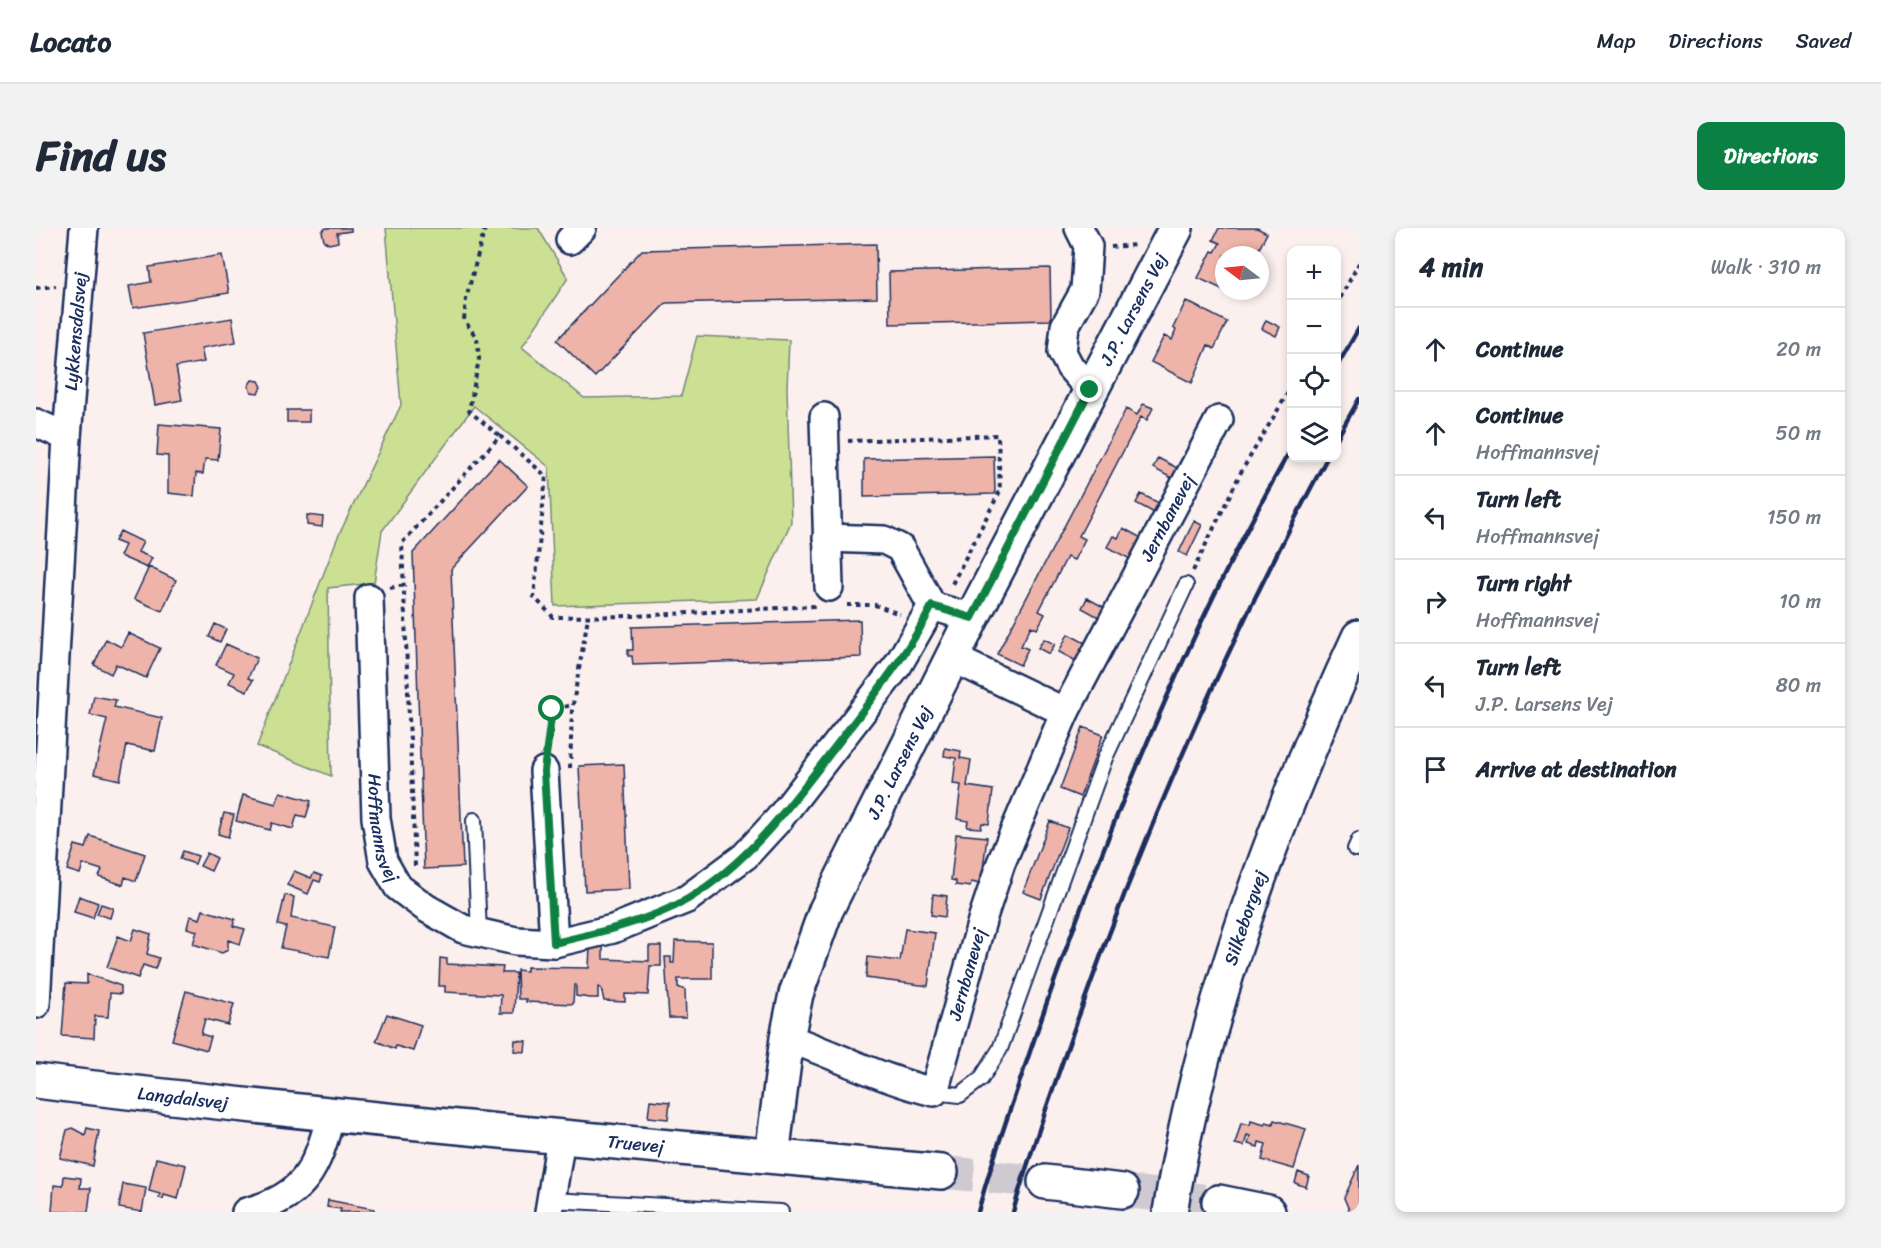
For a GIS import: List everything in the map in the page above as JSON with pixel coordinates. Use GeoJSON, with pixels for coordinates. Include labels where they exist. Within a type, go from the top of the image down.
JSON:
{"type":"FeatureCollection","features":[{"type":"Feature","properties":{"kind":"street","name":"Lykkensdalsvej"},"geometry":{"type":"LineString","coordinates":[[36,1004],[67,436],[84,228]]}},
{"type":"Feature","properties":{"kind":"street","name":"J.P. Larsens Vej"},"geometry":{"type":"LineString","coordinates":[[1079,228],[1088,246],[1085,290],[1065,326],[1062,352],[1070,367],[1090,390]]}},
{"type":"Feature","properties":{"kind":"street","name":"J.P. Larsens Vej"},"geometry":{"type":"LineString","coordinates":[[772,1156],[787,1038],[796,994],[826,910],[972,618],[1168,241]]}},
{"type":"Feature","properties":{"kind":"street","name":"Jernbanevej"},"geometry":{"type":"LineString","coordinates":[[934,1092],[998,874],[1065,712],[1219,420]]}},
{"type":"Feature","properties":{"kind":"street"},"geometry":{"type":"LineString","coordinates":[[36,423],[67,436]]}},
{"type":"Feature","properties":{"kind":"street"},"geometry":{"type":"LineString","coordinates":[[825,429],[828,599]]}},
{"type":"Feature","properties":{"kind":"street"},"geometry":{"type":"LineString","coordinates":[[827,538],[884,540],[900,548],[936,607],[972,618]]}},
{"type":"Feature","properties":{"kind":"street","name":"Hoffmannsvej"},"geometry":{"type":"LineString","coordinates":[[369,598],[377,828],[383,861],[398,887],[416,901],[463,928],[516,941],[554,943],[613,929],[687,899],[745,856],[779,819],[898,665],[936,607]]}},
{"type":"Feature","properties":{"kind":"street","name":"Silkeborgvej"},"geometry":{"type":"LineString","coordinates":[[1170,1212],[1198,1076],[1232,955],[1292,788],[1359,636]]}},
{"type":"Feature","properties":{"kind":"street"},"geometry":{"type":"LineString","coordinates":[[953,658],[1065,712]]}},
{"type":"Feature","properties":{"kind":"street"},"geometry":{"type":"LineString","coordinates":[[544,771],[554,943]]}},
{"type":"Feature","properties":{"kind":"street"},"geometry":{"type":"LineString","coordinates":[[787,1038],[834,1055],[901,1084],[934,1092]]}},
{"type":"Feature","properties":{"kind":"street","name":"Langdalsvej"},"geometry":{"type":"LineString","coordinates":[[36,1081],[331,1114]]}},
{"type":"Feature","properties":{"kind":"street"},"geometry":{"type":"LineString","coordinates":[[246,1212],[282,1199],[302,1185],[322,1149],[331,1114]]}},
{"type":"Feature","properties":{"kind":"street","name":"Truevej"},"geometry":{"type":"LineString","coordinates":[[331,1114],[561,1138],[941,1172]]}},
{"type":"Feature","properties":{"kind":"street"},"geometry":{"type":"LineString","coordinates":[[550,1206],[561,1138]]}},
{"type":"Feature","properties":{"kind":"street"},"geometry":{"type":"LineString","coordinates":[[1046,1182],[1122,1191]]}},
{"type":"Feature","properties":{"kind":"street"},"geometry":{"type":"LineString","coordinates":[[1228,1206],[1268,1212]]}},
{"type":"Feature","properties":{"kind":"lane"},"geometry":{"type":"LineString","coordinates":[[934,1092],[960,1095],[981,1079],[1000,1048],[1105,758],[1186,585]]}},
{"type":"Feature","properties":{"kind":"lane"},"geometry":{"type":"LineString","coordinates":[[474,820],[479,933]]}},
{"type":"Feature","properties":{"kind":"lane"},"geometry":{"type":"LineString","coordinates":[[550,1206],[781,1212]]}},
{"type":"Feature","properties":{"kind":"path"},"geometry":{"type":"LineString","coordinates":[[485,228],[466,299],[464,320],[477,338],[479,359],[469,411],[546,476],[534,597],[553,617],[828,599],[875,605],[900,614]]}},
{"type":"Feature","properties":{"kind":"path"},"geometry":{"type":"LineString","coordinates":[[1088,255],[1118,245],[1168,241]]}},
{"type":"Feature","properties":{"kind":"path"},"geometry":{"type":"LineString","coordinates":[[1339,300],[1359,263]]}},
{"type":"Feature","properties":{"kind":"path"},"geometry":{"type":"LineString","coordinates":[[1186,585],[1241,472],[1287,394]]}},
{"type":"Feature","properties":{"kind":"path"},"geometry":{"type":"LineString","coordinates":[[825,429],[998,435],[1000,491],[936,607]]}},
{"type":"Feature","properties":{"kind":"path"},"geometry":{"type":"LineString","coordinates":[[416,901],[402,543],[500,436]]}},
{"type":"Feature","properties":{"kind":"path"},"geometry":{"type":"LineString","coordinates":[[569,753],[573,705],[588,616]]}},
{"type":"Feature","properties":{"kind":"path"},"geometry":{"type":"LineString","coordinates":[[544,771],[552,709],[573,705]]}},
{"type":"Feature","properties":{"kind":"green space"},"geometry":{"type":"Polygon","coordinates":[[[386,228],[538,228],[568,278],[522,347],[584,398],[681,396],[697,336],[789,340],[787,388],[791,522],[757,599],[555,606],[549,467],[474,406],[382,531],[374,583],[328,588],[331,776],[257,746],[337,539],[401,405],[386,228]]]}},
{"type":"Feature","properties":{"kind":"building"},"geometry":{"type":"Polygon","coordinates":[[[326,228],[351,228],[351,231],[337,233],[338,242],[329,244],[324,241],[322,231],[326,228]]]}},
{"type":"Feature","properties":{"kind":"building"},"geometry":{"type":"Polygon","coordinates":[[[1219,228],[1257,228],[1267,233],[1260,246],[1218,246],[1220,243],[1213,240],[1219,228]]]}},
{"type":"Feature","properties":{"kind":"building"},"geometry":{"type":"Polygon","coordinates":[[[876,244],[877,298],[666,303],[595,377],[557,340],[642,250],[876,244]]]}},
{"type":"Feature","properties":{"kind":"building"},"geometry":{"type":"Polygon","coordinates":[[[1212,251],[1215,252],[1215,286],[1198,278],[1212,251]]]}},
{"type":"Feature","properties":{"kind":"building"},"geometry":{"type":"Polygon","coordinates":[[[222,255],[229,293],[133,308],[129,286],[151,282],[149,267],[222,255]]]}},
{"type":"Feature","properties":{"kind":"building"},"geometry":{"type":"Polygon","coordinates":[[[1050,268],[1051,320],[890,324],[889,272],[1050,268]]]}},
{"type":"Feature","properties":{"kind":"building"},"geometry":{"type":"Polygon","coordinates":[[[1186,301],[1227,322],[1214,349],[1208,345],[1192,383],[1151,362],[1164,336],[1172,340],[1176,330],[1173,328],[1186,301]]]}},
{"type":"Feature","properties":{"kind":"building"},"geometry":{"type":"Polygon","coordinates":[[[232,318],[236,342],[201,348],[204,362],[176,367],[182,400],[155,405],[143,333],[232,318]]]}},
{"type":"Feature","properties":{"kind":"building"},"geometry":{"type":"Polygon","coordinates":[[[1266,320],[1280,327],[1276,336],[1262,329],[1266,320]]]}},
{"type":"Feature","properties":{"kind":"building"},"geometry":{"type":"Polygon","coordinates":[[[252,380],[259,381],[262,387],[258,393],[251,392],[248,386],[252,380]]]}},
{"type":"Feature","properties":{"kind":"building"},"geometry":{"type":"Polygon","coordinates":[[[1143,404],[1153,408],[1147,420],[1141,417],[1079,536],[1085,539],[1074,560],[1067,557],[1039,611],[1045,614],[1037,629],[1031,626],[1021,646],[1028,649],[1020,665],[997,654],[1126,409],[1137,415],[1143,404]]]}},
{"type":"Feature","properties":{"kind":"building"},"geometry":{"type":"Polygon","coordinates":[[[287,410],[309,410],[309,422],[287,422],[287,410]]]}},
{"type":"Feature","properties":{"kind":"building"},"geometry":{"type":"Polygon","coordinates":[[[159,424],[221,429],[218,460],[205,459],[203,474],[196,473],[194,496],[168,493],[168,456],[157,455],[159,424]]]}},
{"type":"Feature","properties":{"kind":"building"},"geometry":{"type":"Polygon","coordinates":[[[994,456],[995,494],[864,497],[864,459],[994,456]]]}},
{"type":"Feature","properties":{"kind":"building"},"geometry":{"type":"Polygon","coordinates":[[[1158,458],[1181,470],[1175,480],[1153,468],[1158,458]]]}},
{"type":"Feature","properties":{"kind":"building"},"geometry":{"type":"Polygon","coordinates":[[[499,459],[528,486],[451,569],[463,867],[424,869],[413,553],[499,459]]]}},
{"type":"Feature","properties":{"kind":"building"},"geometry":{"type":"Polygon","coordinates":[[[1141,494],[1163,505],[1158,515],[1136,503],[1141,494]]]}},
{"type":"Feature","properties":{"kind":"building"},"geometry":{"type":"Polygon","coordinates":[[[307,515],[323,517],[322,527],[307,525],[307,515]]]}},
{"type":"Feature","properties":{"kind":"building"},"geometry":{"type":"Polygon","coordinates":[[[1194,521],[1202,525],[1187,556],[1179,552],[1194,521]]]}},
{"type":"Feature","properties":{"kind":"building"},"geometry":{"type":"Polygon","coordinates":[[[1123,528],[1145,540],[1134,561],[1107,547],[1113,536],[1118,538],[1123,528]]]}},
{"type":"Feature","properties":{"kind":"building"},"geometry":{"type":"Polygon","coordinates":[[[120,531],[143,542],[138,552],[152,558],[147,568],[120,556],[125,545],[115,541],[120,531]]]}},
{"type":"Feature","properties":{"kind":"building"},"geometry":{"type":"Polygon","coordinates":[[[149,567],[176,580],[162,611],[134,599],[149,567]]]}},
{"type":"Feature","properties":{"kind":"building"},"geometry":{"type":"Polygon","coordinates":[[[1087,598],[1109,610],[1104,620],[1082,608],[1087,598]]]}},
{"type":"Feature","properties":{"kind":"building"},"geometry":{"type":"Polygon","coordinates":[[[860,620],[861,657],[633,665],[632,656],[628,656],[628,650],[633,650],[632,627],[860,620]]]}},
{"type":"Feature","properties":{"kind":"building"},"geometry":{"type":"Polygon","coordinates":[[[215,624],[226,629],[220,642],[209,637],[215,624]]]}},
{"type":"Feature","properties":{"kind":"building"},"geometry":{"type":"Polygon","coordinates":[[[128,633],[160,648],[146,678],[116,664],[111,674],[94,665],[106,639],[121,647],[128,633]]]}},
{"type":"Feature","properties":{"kind":"building"},"geometry":{"type":"Polygon","coordinates":[[[1068,634],[1089,645],[1080,663],[1059,652],[1068,634]]]}},
{"type":"Feature","properties":{"kind":"building"},"geometry":{"type":"Polygon","coordinates":[[[1044,639],[1055,644],[1049,654],[1038,648],[1044,639]]]}},
{"type":"Feature","properties":{"kind":"building"},"geometry":{"type":"Polygon","coordinates":[[[226,644],[257,658],[248,678],[253,680],[247,691],[229,683],[234,673],[216,665],[226,644]]]}},
{"type":"Feature","properties":{"kind":"building"},"geometry":{"type":"Polygon","coordinates":[[[94,696],[116,700],[114,707],[162,718],[155,751],[127,745],[120,780],[94,774],[107,719],[90,715],[94,696]]]}},
{"type":"Feature","properties":{"kind":"building"},"geometry":{"type":"Polygon","coordinates":[[[1083,727],[1103,735],[1080,797],[1060,789],[1083,727]]]}},
{"type":"Feature","properties":{"kind":"building"},"geometry":{"type":"Polygon","coordinates":[[[945,748],[961,751],[960,758],[971,760],[967,786],[993,790],[989,824],[982,823],[981,828],[967,827],[968,821],[957,819],[961,785],[953,784],[956,758],[944,756],[945,748]]]}},
{"type":"Feature","properties":{"kind":"building"},"geometry":{"type":"Polygon","coordinates":[[[624,764],[629,889],[585,891],[579,766],[624,764]]]}},
{"type":"Feature","properties":{"kind":"building"},"geometry":{"type":"Polygon","coordinates":[[[280,792],[311,801],[306,817],[297,815],[293,829],[272,823],[270,830],[236,821],[243,795],[276,804],[280,792]]]}},
{"type":"Feature","properties":{"kind":"building"},"geometry":{"type":"Polygon","coordinates":[[[224,813],[234,815],[228,837],[218,834],[224,813]]]}},
{"type":"Feature","properties":{"kind":"building"},"geometry":{"type":"Polygon","coordinates":[[[1050,821],[1068,828],[1041,899],[1023,892],[1050,821]]]}},
{"type":"Feature","properties":{"kind":"building"},"geometry":{"type":"Polygon","coordinates":[[[956,834],[987,837],[981,884],[971,882],[970,887],[956,885],[956,881],[951,880],[956,834]]]}},
{"type":"Feature","properties":{"kind":"building"},"geometry":{"type":"Polygon","coordinates":[[[90,836],[145,854],[136,881],[125,877],[123,885],[99,877],[102,870],[83,864],[80,874],[67,870],[75,845],[86,848],[90,836]]]}},
{"type":"Feature","properties":{"kind":"building"},"geometry":{"type":"Polygon","coordinates":[[[183,851],[198,856],[195,864],[180,859],[183,851]]]}},
{"type":"Feature","properties":{"kind":"building"},"geometry":{"type":"Polygon","coordinates":[[[207,853],[217,858],[211,871],[200,866],[207,853]]]}},
{"type":"Feature","properties":{"kind":"building"},"geometry":{"type":"Polygon","coordinates":[[[294,871],[311,878],[314,873],[322,876],[320,882],[314,880],[308,894],[287,885],[294,871]]]}},
{"type":"Feature","properties":{"kind":"building"},"geometry":{"type":"Polygon","coordinates":[[[933,894],[947,896],[945,917],[931,915],[933,894]]]}},
{"type":"Feature","properties":{"kind":"building"},"geometry":{"type":"Polygon","coordinates":[[[285,895],[294,897],[291,918],[335,927],[329,957],[281,948],[286,927],[278,925],[285,895]]]}},
{"type":"Feature","properties":{"kind":"building"},"geometry":{"type":"Polygon","coordinates":[[[79,896],[98,903],[93,918],[74,912],[79,896]]]}},
{"type":"Feature","properties":{"kind":"building"},"geometry":{"type":"Polygon","coordinates":[[[101,904],[113,908],[110,918],[97,914],[101,904]]]}},
{"type":"Feature","properties":{"kind":"building"},"geometry":{"type":"Polygon","coordinates":[[[203,910],[235,919],[233,926],[245,929],[240,944],[228,940],[228,950],[222,953],[193,944],[197,931],[187,928],[190,916],[200,919],[203,910]]]}},
{"type":"Feature","properties":{"kind":"building"},"geometry":{"type":"Polygon","coordinates":[[[135,929],[151,934],[147,954],[159,958],[155,969],[143,965],[138,978],[107,967],[118,936],[131,941],[135,929]]]}},
{"type":"Feature","properties":{"kind":"building"},"geometry":{"type":"Polygon","coordinates":[[[905,929],[935,933],[928,986],[866,978],[868,957],[900,961],[905,929]]]}},
{"type":"Feature","properties":{"kind":"building"},"geometry":{"type":"Polygon","coordinates":[[[675,941],[712,942],[712,979],[678,979],[678,987],[685,990],[686,1018],[669,1018],[665,957],[671,957],[671,963],[674,963],[675,941]]]}},
{"type":"Feature","properties":{"kind":"building"},"geometry":{"type":"Polygon","coordinates":[[[603,944],[603,959],[649,961],[649,946],[661,946],[661,966],[650,966],[648,995],[625,994],[625,1002],[604,1001],[601,988],[598,987],[598,998],[590,998],[576,996],[576,985],[574,985],[573,1004],[526,1002],[526,999],[518,999],[517,970],[527,971],[527,967],[589,968],[590,946],[603,944]]]}},
{"type":"Feature","properties":{"kind":"building"},"geometry":{"type":"Polygon","coordinates":[[[440,958],[447,959],[447,964],[503,967],[502,973],[516,973],[514,1013],[500,1013],[501,995],[445,992],[445,986],[439,986],[440,958]]]}},
{"type":"Feature","properties":{"kind":"building"},"geometry":{"type":"Polygon","coordinates":[[[87,974],[121,986],[121,994],[110,993],[108,1017],[95,1016],[94,1038],[62,1036],[66,983],[87,984],[87,974]]]}},
{"type":"Feature","properties":{"kind":"building"},"geometry":{"type":"Polygon","coordinates":[[[186,991],[234,1004],[228,1025],[205,1019],[201,1034],[211,1037],[207,1050],[172,1040],[186,991]]]}},
{"type":"Feature","properties":{"kind":"building"},"geometry":{"type":"Polygon","coordinates":[[[387,1014],[421,1025],[413,1051],[396,1046],[395,1049],[376,1041],[387,1014]]]}},
{"type":"Feature","properties":{"kind":"building"},"geometry":{"type":"Polygon","coordinates":[[[515,1040],[526,1041],[525,1052],[514,1051],[515,1040]]]}},
{"type":"Feature","properties":{"kind":"building"},"geometry":{"type":"Polygon","coordinates":[[[650,1100],[670,1102],[668,1119],[648,1117],[650,1100]]]}},
{"type":"Feature","properties":{"kind":"building"},"geometry":{"type":"Polygon","coordinates":[[[1274,1120],[1306,1129],[1294,1169],[1262,1160],[1266,1144],[1259,1142],[1258,1147],[1248,1144],[1250,1136],[1247,1135],[1244,1146],[1235,1144],[1241,1123],[1250,1125],[1251,1121],[1265,1125],[1266,1122],[1273,1124],[1274,1120]]]}},
{"type":"Feature","properties":{"kind":"building"},"geometry":{"type":"Polygon","coordinates":[[[72,1128],[85,1135],[87,1128],[99,1131],[93,1166],[60,1158],[67,1130],[72,1128]]]}},
{"type":"Feature","properties":{"kind":"building"},"geometry":{"type":"Polygon","coordinates":[[[156,1158],[186,1165],[178,1199],[164,1195],[163,1199],[159,1198],[160,1194],[149,1191],[156,1158]]]}},
{"type":"Feature","properties":{"kind":"building"},"geometry":{"type":"Polygon","coordinates":[[[1359,1165],[1359,1212],[1350,1212],[1344,1198],[1359,1165]]]}},
{"type":"Feature","properties":{"kind":"building"},"geometry":{"type":"Polygon","coordinates":[[[1298,1172],[1309,1176],[1306,1187],[1295,1183],[1298,1172]]]}},
{"type":"Feature","properties":{"kind":"building"},"geometry":{"type":"Polygon","coordinates":[[[64,1176],[81,1178],[80,1188],[91,1188],[88,1212],[52,1212],[54,1185],[63,1186],[64,1176]]]}},
{"type":"Feature","properties":{"kind":"building"},"geometry":{"type":"Polygon","coordinates":[[[123,1184],[146,1188],[142,1212],[119,1208],[123,1184]]]}},
{"type":"Feature","properties":{"kind":"building"},"geometry":{"type":"Polygon","coordinates":[[[328,1200],[374,1209],[374,1212],[340,1212],[341,1209],[327,1207],[328,1200]]]}},
{"type":"Feature","properties":{"kind":"tunnel"},"geometry":{"type":"LineString","coordinates":[[941,1172],[1045,1182]]}},
{"type":"Feature","properties":{"kind":"tunnel"},"geometry":{"type":"LineString","coordinates":[[1122,1191],[1219,1202]]}},
{"type":"Feature","properties":{"kind":"railway"},"geometry":{"type":"LineString","coordinates":[[1341,359],[1359,328]]}},
{"type":"Feature","properties":{"kind":"railway"},"geometry":{"type":"LineString","coordinates":[[1341,431],[1359,399]]}},
{"type":"Feature","properties":{"kind":"railway"},"geometry":{"type":"LineString","coordinates":[[978,1212],[998,1144],[1037,1031],[1120,807],[1151,733],[1218,588],[1287,456]]}},
{"type":"Feature","properties":{"kind":"railway"},"geometry":{"type":"LineString","coordinates":[[1013,1212],[1072,1035],[1157,814],[1221,669],[1325,462]]}},
{"type":"Feature","properties":{"kind":"route"},"geometry":{"type":"LineString","coordinates":[[552,709],[544,771],[554,943],[613,929],[687,899],[745,856],[779,819],[898,665],[932,606],[972,618],[1090,390]]}}]}
